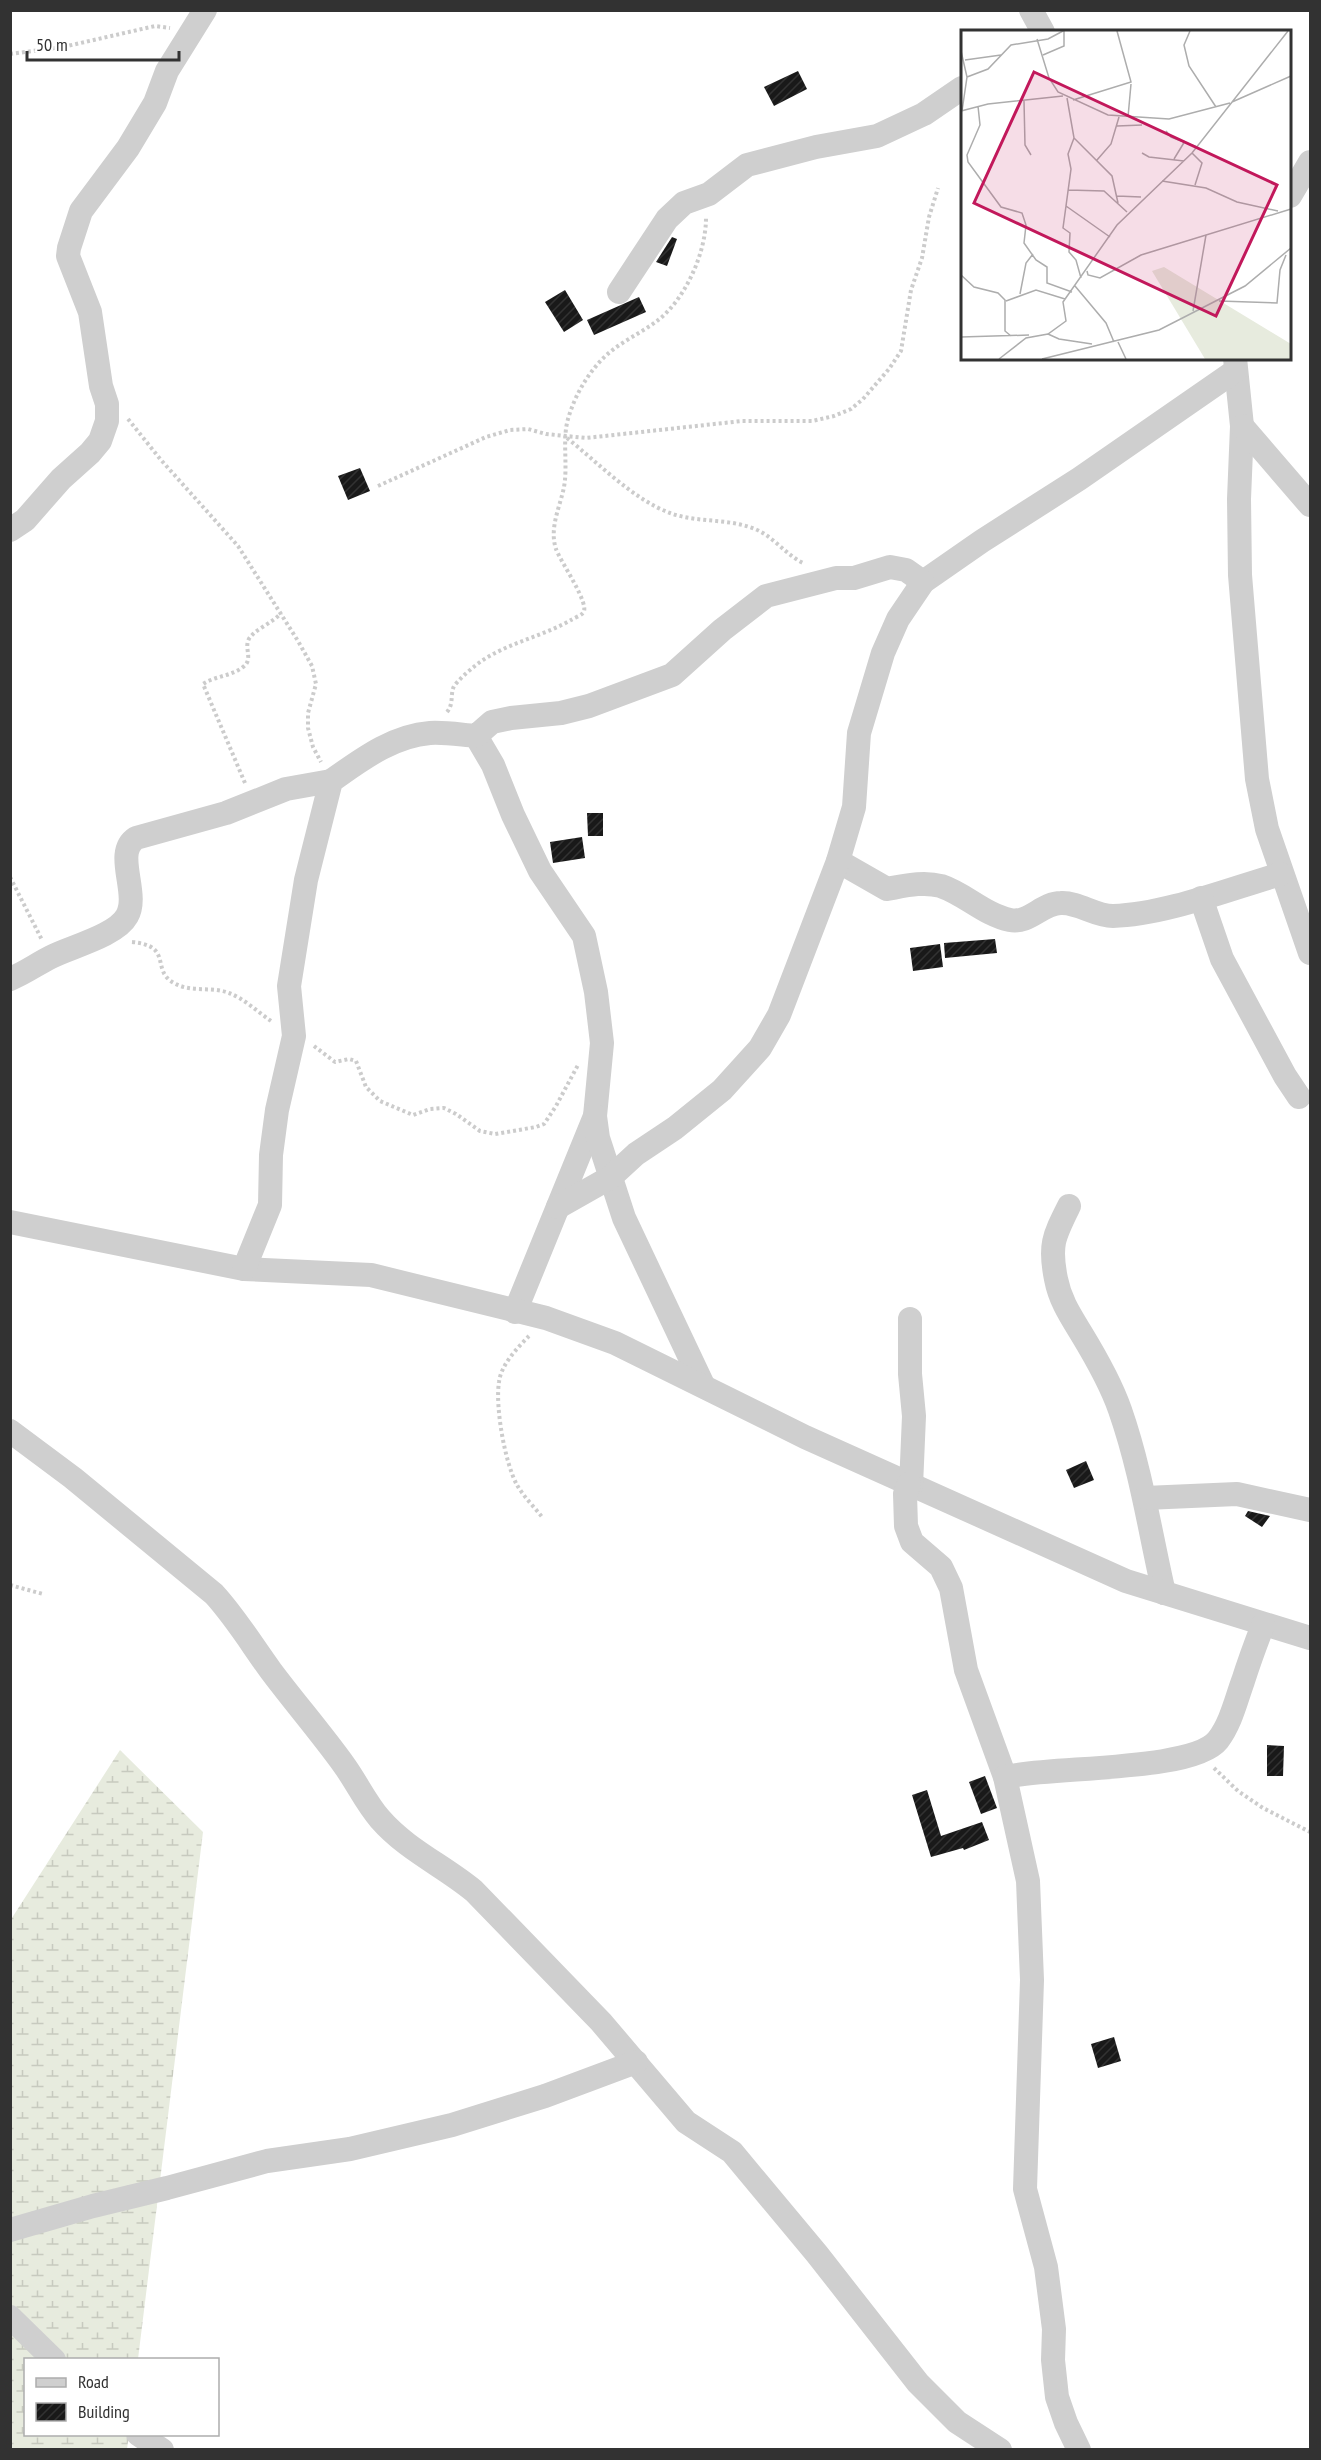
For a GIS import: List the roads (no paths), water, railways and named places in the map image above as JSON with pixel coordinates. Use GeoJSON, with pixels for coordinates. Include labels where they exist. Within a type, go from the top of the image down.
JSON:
{"type":"FeatureCollection","features":[{"type":"Feature","properties":{"kind":"street"},"geometry":{"type":"LineString","coordinates":[[10,530],[24,520],[100,441],[107,421],[107,404],[101,386],[90,312],[68,256],[69,248],[81,211],[128,148],[155,104],[167,70],[198,20]]}},
{"type":"Feature","properties":{"kind":"street"},"geometry":{"type":"LineString","coordinates":[[619,292],[667,219],[684,203],[709,194],[747,165],[816,147],[877,135],[924,114],[961,89]]}},
{"type":"Feature","properties":{"kind":"street"},"geometry":{"type":"LineString","coordinates":[[1291,194],[1311,162]]}},
{"type":"Feature","properties":{"kind":"street"},"geometry":{"type":"LineString","coordinates":[[558,1207],[611,1177],[636,1154],[657,1142],[722,1090],[760,1048],[779,1015],[838,861],[854,807],[859,733],[883,653],[898,619],[923,582],[1079,479],[1235,365],[1242,426],[1239,499],[1240,574],[1257,779],[1261,807],[1281,874],[1311,953]]}},
{"type":"Feature","properties":{"kind":"street"},"geometry":{"type":"LineString","coordinates":[[1242,426],[1311,505]]}},
{"type":"Feature","properties":{"kind":"street"},"geometry":{"type":"LineString","coordinates":[[10,979],[51,957],[96,939],[128,916],[130,890],[125,853],[132,841],[145,835],[225,813],[286,789],[331,781],[371,753],[390,744],[429,733],[476,736],[492,722],[570,711],[656,683],[687,664],[722,630],[766,596],[836,578],[854,578],[890,567],[906,570],[923,582]]}},
{"type":"Feature","properties":{"kind":"street"},"geometry":{"type":"LineString","coordinates":[[476,736],[493,765],[540,871],[584,936],[596,992],[602,1043],[595,1116],[598,1138],[624,1218],[703,1384]]}},
{"type":"Feature","properties":{"kind":"street"},"geometry":{"type":"LineString","coordinates":[[244,1269],[270,1205],[271,1155],[276,1110],[294,1036],[289,986],[306,880],[331,781]]}},
{"type":"Feature","properties":{"kind":"street"},"geometry":{"type":"LineString","coordinates":[[838,861],[887,889],[909,884],[940,886],[1010,920],[1020,921],[1060,903],[1112,916],[1134,914],[1201,898],[1281,874]]}},
{"type":"Feature","properties":{"kind":"street"},"geometry":{"type":"LineString","coordinates":[[1201,898],[1222,960],[1285,1076],[1299,1096]]}},
{"type":"Feature","properties":{"kind":"street"},"geometry":{"type":"LineString","coordinates":[[515,1312],[595,1116]]}},
{"type":"Feature","properties":{"kind":"street"},"geometry":{"type":"LineString","coordinates":[[1069,1206],[1055,1232],[1052,1244],[1056,1281],[1061,1300],[1082,1334],[1120,1409],[1145,1498],[1149,1529],[1164,1593]]}},
{"type":"Feature","properties":{"kind":"street"},"geometry":{"type":"LineString","coordinates":[[10,1222],[244,1269],[371,1275],[546,1318],[615,1343],[703,1384],[805,1437],[1126,1581],[1311,1638]]}},
{"type":"Feature","properties":{"kind":"street"},"geometry":{"type":"LineString","coordinates":[[910,1319],[910,1374],[914,1416],[910,1485],[905,1494],[906,1526],[912,1542],[940,1568],[951,1588],[966,1670],[1005,1777],[1028,1881],[1032,1980],[1025,2189],[1046,2267],[1054,2329],[1053,2368],[1057,2397],[1079,2450]]}},
{"type":"Feature","properties":{"kind":"street"},"geometry":{"type":"LineString","coordinates":[[10,1431],[74,1478],[214,1594],[232,1613],[270,1670],[330,1745],[383,1822],[396,1836],[459,1879],[474,1892],[562,1979],[686,2122],[732,2152],[817,2254],[918,2383],[957,2422],[1000,2450]]}},
{"type":"Feature","properties":{"kind":"street"},"geometry":{"type":"LineString","coordinates":[[1145,1498],[1237,1494],[1311,1510]]}},
{"type":"Feature","properties":{"kind":"street"},"geometry":{"type":"LineString","coordinates":[[1005,1777],[1157,1761],[1202,1752],[1212,1747],[1220,1738],[1231,1716],[1263,1625]]}},
{"type":"Feature","properties":{"kind":"street"},"geometry":{"type":"LineString","coordinates":[[10,2230],[267,2161],[350,2149],[452,2125],[545,2096],[636,2062]]}},
{"type":"Feature","properties":{"kind":"street"},"geometry":{"type":"LineString","coordinates":[[10,2317],[52,2358]]}},
{"type":"Feature","properties":{"kind":"street"},"geometry":{"type":"LineString","coordinates":[[141,2436],[162,2450]]}}]}
